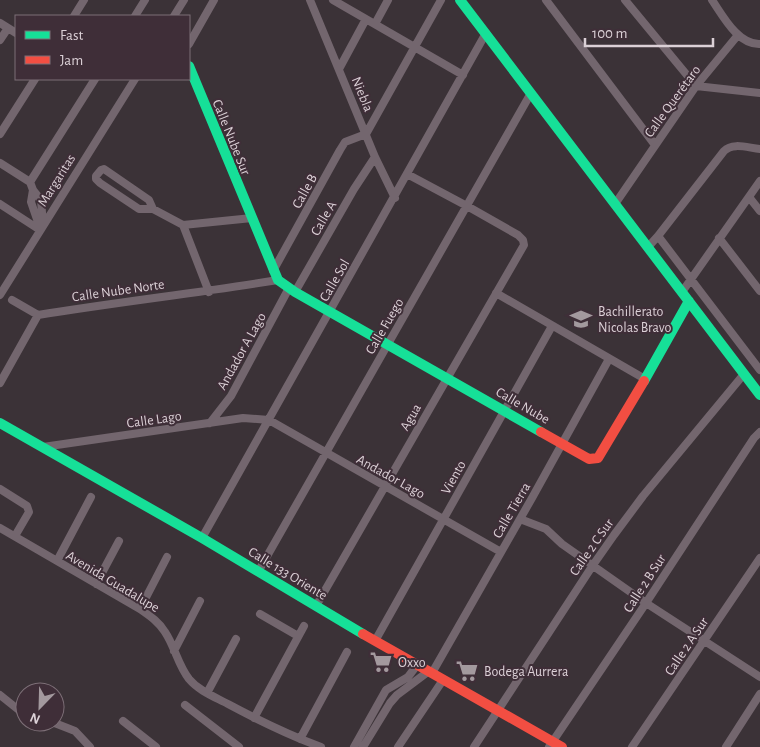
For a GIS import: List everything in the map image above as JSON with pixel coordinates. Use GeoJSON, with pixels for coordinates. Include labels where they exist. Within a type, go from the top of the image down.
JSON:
{"type":"FeatureCollection","features":[{"type":"Feature","properties":{"kind":"street"},"geometry":{"type":"LineString","coordinates":[[75,15],[84,0]]}},
{"type":"Feature","properties":{"kind":"street"},"geometry":{"type":"LineString","coordinates":[[136,15],[145,0]]}},
{"type":"Feature","properties":{"kind":"street"},"geometry":{"type":"LineString","coordinates":[[175,15],[184,0]]}},
{"type":"Feature","properties":{"kind":"street"},"geometry":{"type":"LineString","coordinates":[[190,42],[214,0]]}},
{"type":"Feature","properties":{"kind":"street","name":"Niebla"},"geometry":{"type":"LineString","coordinates":[[310,0],[375,157],[395,198]]}},
{"type":"Feature","properties":{"kind":"street"},"geometry":{"type":"LineString","coordinates":[[333,0],[463,75]]}},
{"type":"Feature","properties":{"kind":"street"},"geometry":{"type":"LineString","coordinates":[[375,24],[388,0]]}},
{"type":"Feature","properties":{"kind":"street"},"geometry":{"type":"LineString","coordinates":[[366,134],[416,48],[441,0]]}},
{"type":"Feature","properties":{"kind":"street"},"geometry":{"type":"LineString","coordinates":[[460,0],[760,394]]}},
{"type":"Feature","properties":{"kind":"street"},"geometry":{"type":"LineString","coordinates":[[546,0],[655,146]]}},
{"type":"Feature","properties":{"kind":"street"},"geometry":{"type":"LineString","coordinates":[[625,0],[696,86],[760,93]]}},
{"type":"Feature","properties":{"kind":"street"},"geometry":{"type":"LineString","coordinates":[[712,0],[738,35],[745,41],[760,44]]}},
{"type":"Feature","properties":{"kind":"street"},"geometry":{"type":"LineString","coordinates":[[339,69],[366,19]]}},
{"type":"Feature","properties":{"kind":"street"},"geometry":{"type":"LineString","coordinates":[[0,23],[15,32]]}},
{"type":"Feature","properties":{"kind":"street"},"geometry":{"type":"LineString","coordinates":[[0,40],[8,28]]}},
{"type":"Feature","properties":{"kind":"street","name":"Calle Sol"},"geometry":{"type":"LineString","coordinates":[[202,538],[395,198],[486,33]]}},
{"type":"Feature","properties":{"kind":"street","name":"Calle Querétaro"},"geometry":{"type":"LineString","coordinates":[[615,204],[696,86],[738,35]]}},
{"type":"Feature","properties":{"kind":"street","name":"Calle Nube Sur"},"geometry":{"type":"LineString","coordinates":[[190,68],[276,276]]}},
{"type":"Feature","properties":{"kind":"street"},"geometry":{"type":"LineString","coordinates":[[0,134],[34,80]]}},
{"type":"Feature","properties":{"kind":"street"},"geometry":{"type":"LineString","coordinates":[[30,182],[93,80]]}},
{"type":"Feature","properties":{"kind":"street","name":"Margaritas"},"geometry":{"type":"LineString","coordinates":[[0,295],[134,80]]}},
{"type":"Feature","properties":{"kind":"street","name":"Calle Fuego"},"geometry":{"type":"LineString","coordinates":[[258,572],[531,93]]}},
{"type":"Feature","properties":{"kind":"street","name":"Calle B"},"geometry":{"type":"LineString","coordinates":[[276,276],[340,150],[346,142],[366,134]]}},
{"type":"Feature","properties":{"kind":"street"},"geometry":{"type":"LineString","coordinates":[[648,247],[728,147],[760,149]]}},
{"type":"Feature","properties":{"kind":"street","name":"Calle A"},"geometry":{"type":"LineString","coordinates":[[292,290],[375,157]]}},
{"type":"Feature","properties":{"kind":"street"},"geometry":{"type":"LineString","coordinates":[[0,163],[30,182],[33,190],[31,202],[42,228]]}},
{"type":"Feature","properties":{"kind":"street"},"geometry":{"type":"LineString","coordinates":[[153,209],[149,200],[104,169],[96,176],[100,183],[139,209],[153,209],[183,225],[252,218]]}},
{"type":"Feature","properties":{"kind":"street"},"geometry":{"type":"LineString","coordinates":[[407,174],[468,206]]}},
{"type":"Feature","properties":{"kind":"street"},"geometry":{"type":"LineString","coordinates":[[682,292],[760,181]]}},
{"type":"Feature","properties":{"kind":"street"},"geometry":{"type":"LineString","coordinates":[[749,197],[760,211]]}},
{"type":"Feature","properties":{"kind":"street"},"geometry":{"type":"LineString","coordinates":[[0,204],[42,228]]}},
{"type":"Feature","properties":{"kind":"street","name":"Agua"},"geometry":{"type":"LineString","coordinates":[[316,606],[524,244],[523,240],[468,206]]}},
{"type":"Feature","properties":{"kind":"street"},"geometry":{"type":"LineString","coordinates":[[183,225],[209,292]]}},
{"type":"Feature","properties":{"kind":"street"},"geometry":{"type":"LineString","coordinates":[[658,236],[760,370]]}},
{"type":"Feature","properties":{"kind":"street"},"geometry":{"type":"LineString","coordinates":[[719,238],[760,291]]}},
{"type":"Feature","properties":{"kind":"street","name":"Calle Nube"},"geometry":{"type":"LineString","coordinates":[[276,276],[292,290],[589,458],[598,458],[689,301]]}},
{"type":"Feature","properties":{"kind":"street","name":"Calle Nube Norte"},"geometry":{"type":"LineString","coordinates":[[38,315],[176,294],[209,292],[276,276]]}},
{"type":"Feature","properties":{"kind":"street","name":"Andador A Lago"},"geometry":{"type":"LineString","coordinates":[[210,423],[231,396],[292,290]]}},
{"type":"Feature","properties":{"kind":"street"},"geometry":{"type":"LineString","coordinates":[[496,294],[645,379]]}},
{"type":"Feature","properties":{"kind":"street"},"geometry":{"type":"LineString","coordinates":[[0,383],[38,315],[12,300]]}},
{"type":"Feature","properties":{"kind":"street","name":"Viento"},"geometry":{"type":"LineString","coordinates":[[375,641],[552,326]]}},
{"type":"Feature","properties":{"kind":"street","name":"Calle Tierra"},"geometry":{"type":"LineString","coordinates":[[430,672],[520,520],[609,359]]}},
{"type":"Feature","properties":{"kind":"street","name":"Calle 2 C Sur"},"geometry":{"type":"LineString","coordinates":[[474,747],[592,565],[649,488],[744,374]]}},
{"type":"Feature","properties":{"kind":"street","name":"Calle Lago"},"geometry":{"type":"LineString","coordinates":[[43,447],[243,418],[269,420]]}},
{"type":"Feature","properties":{"kind":"street","name":"Andador Lago"},"geometry":{"type":"LineString","coordinates":[[269,420],[501,552]]}},
{"type":"Feature","properties":{"kind":"street","name":"Calle 133 Oriente"},"geometry":{"type":"LineString","coordinates":[[0,423],[202,538],[555,745]]}},
{"type":"Feature","properties":{"kind":"street","name":"Calle 2 B Sur"},"geometry":{"type":"LineString","coordinates":[[555,745],[754,438],[760,432]]}},
{"type":"Feature","properties":{"kind":"street"},"geometry":{"type":"LineString","coordinates":[[0,489],[29,508],[29,512],[15,536]]}},
{"type":"Feature","properties":{"kind":"street"},"geometry":{"type":"LineString","coordinates":[[57,561],[91,497]]}},
{"type":"Feature","properties":{"kind":"street"},"geometry":{"type":"LineString","coordinates":[[520,520],[546,529],[562,544],[646,603],[760,677]]}},
{"type":"Feature","properties":{"kind":"street","name":"Avenida Guadalupe"},"geometry":{"type":"LineString","coordinates":[[0,528],[155,619],[160,625],[178,661],[195,686],[254,718],[321,747]]}},
{"type":"Feature","properties":{"kind":"street"},"geometry":{"type":"LineString","coordinates":[[96,584],[118,541]]}},
{"type":"Feature","properties":{"kind":"street"},"geometry":{"type":"LineString","coordinates":[[140,609],[167,557]]}},
{"type":"Feature","properties":{"kind":"street","name":"Calle 2 A Sur"},"geometry":{"type":"LineString","coordinates":[[632,747],[760,558]]}},
{"type":"Feature","properties":{"kind":"street"},"geometry":{"type":"LineString","coordinates":[[174,651],[200,602]]}},
{"type":"Feature","properties":{"kind":"street"},"geometry":{"type":"LineString","coordinates":[[260,614],[298,636]]}},
{"type":"Feature","properties":{"kind":"street"},"geometry":{"type":"LineString","coordinates":[[254,718],[304,626]]}},
{"type":"Feature","properties":{"kind":"street"},"geometry":{"type":"LineString","coordinates":[[207,693],[236,639]]}},
{"type":"Feature","properties":{"kind":"street"},"geometry":{"type":"LineString","coordinates":[[300,739],[347,652]]}},
{"type":"Feature","properties":{"kind":"street"},"geometry":{"type":"LineString","coordinates":[[354,747],[384,694],[391,687],[408,677],[417,665]]}},
{"type":"Feature","properties":{"kind":"street"},"geometry":{"type":"LineString","coordinates":[[363,747],[383,713],[397,694],[430,672]]}},
{"type":"Feature","properties":{"kind":"street"},"geometry":{"type":"LineString","coordinates":[[398,747],[443,680]]}},
{"type":"Feature","properties":{"kind":"street"},"geometry":{"type":"LineString","coordinates":[[391,687],[397,694]]}},
{"type":"Feature","properties":{"kind":"street"},"geometry":{"type":"LineString","coordinates":[[726,747],[760,694]]}},
{"type":"Feature","properties":{"kind":"street"},"geometry":{"type":"LineString","coordinates":[[0,695],[15,707]]}},
{"type":"Feature","properties":{"kind":"street"},"geometry":{"type":"LineString","coordinates":[[185,705],[239,747]]}},
{"type":"Feature","properties":{"kind":"street"},"geometry":{"type":"LineString","coordinates":[[123,722],[156,747]]}},
{"type":"Feature","properties":{"kind":"street"},"geometry":{"type":"LineString","coordinates":[[65,727],[75,731],[90,747]]}},
{"type":"Feature","properties":{"kind":"traffic: fast"},"geometry":{"type":"LineString","coordinates":[[460,0],[760,395]]}},
{"type":"Feature","properties":{"kind":"traffic: fast"},"geometry":{"type":"LineString","coordinates":[[190,68],[278,280],[295,292],[541,432]]}},
{"type":"Feature","properties":{"kind":"traffic: fast"},"geometry":{"type":"LineString","coordinates":[[644,381],[689,301]]}},
{"type":"Feature","properties":{"kind":"traffic: fast"},"geometry":{"type":"LineString","coordinates":[[0,423],[202,538],[363,634]]}},
{"type":"Feature","properties":{"kind":"traffic: jam"},"geometry":{"type":"LineString","coordinates":[[541,432],[589,459],[598,458],[644,381]]}},
{"type":"Feature","properties":{"kind":"traffic: jam"},"geometry":{"type":"LineString","coordinates":[[363,634],[562,747]]}},
{"type":"Feature","properties":{"kind":"place","name":"Bachillerato Nicolas Bravo"},"geometry":{"type":"Point","coordinates":[581,319]}},
{"type":"Feature","properties":{"kind":"place","name":"Oxxo"},"geometry":{"type":"Point","coordinates":[381,662]}},
{"type":"Feature","properties":{"kind":"place","name":"Bodega Aurrera"},"geometry":{"type":"Point","coordinates":[467,671]}}]}
